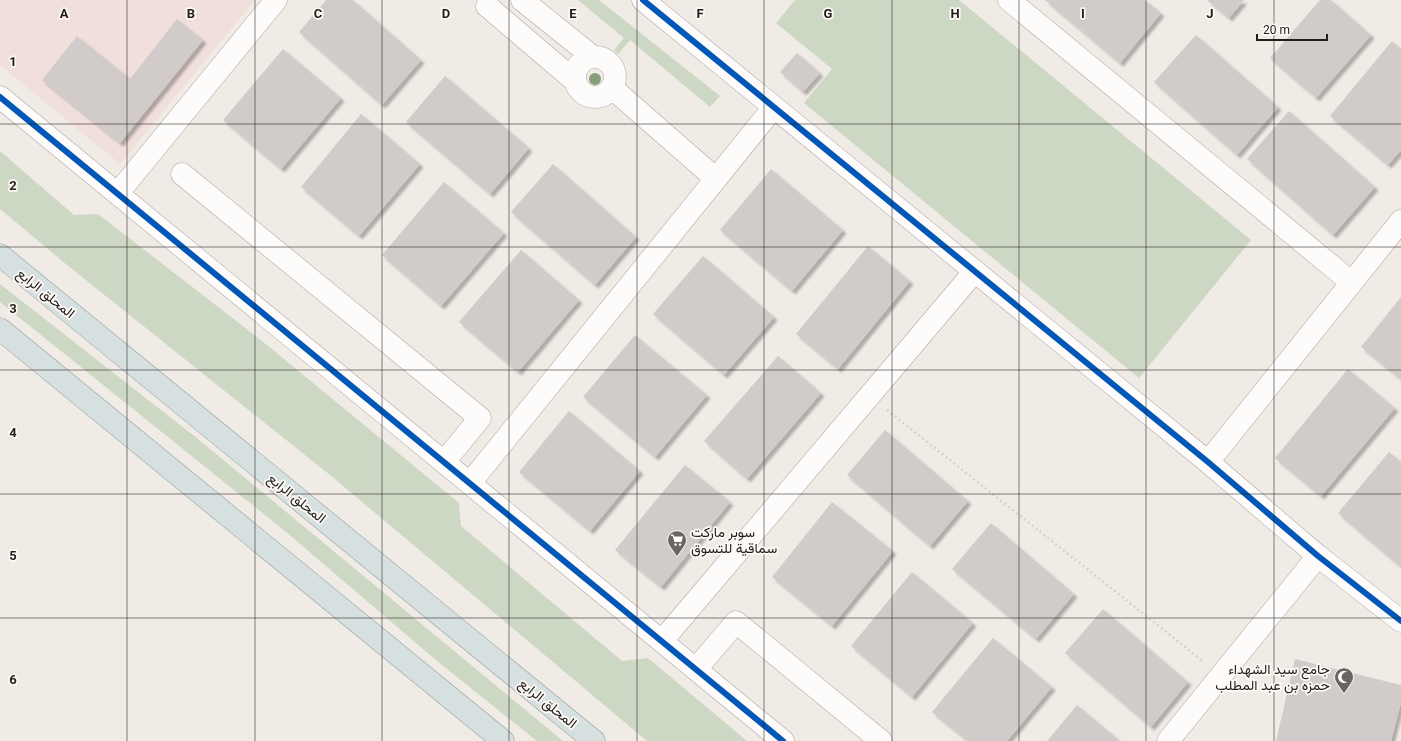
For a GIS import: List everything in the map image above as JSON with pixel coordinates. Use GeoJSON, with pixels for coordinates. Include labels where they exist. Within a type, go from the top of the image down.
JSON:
{"type":"FeatureCollection","features":[{"type":"Feature","properties":{"kind":"main road","name":"المحلق الرابع"},"geometry":{"type":"LineString","coordinates":[[0,255],[594,741]]}},
{"type":"Feature","properties":{"kind":"main road"},"geometry":{"type":"LineString","coordinates":[[0,329],[503,741]]}},
{"type":"Feature","properties":{"kind":"street"},"geometry":{"type":"LineString","coordinates":[[118,193],[276,0]]}},
{"type":"Feature","properties":{"kind":"street"},"geometry":{"type":"LineString","coordinates":[[485,2],[575,81],[578,88],[588,96],[602,96],[612,88],[615,76],[610,64],[606,60],[593,57],[522,0]]}},
{"type":"Feature","properties":{"kind":"street"},"geometry":{"type":"LineString","coordinates":[[643,0],[1208,462],[1318,556],[1401,621]]}},
{"type":"Feature","properties":{"kind":"street"},"geometry":{"type":"LineString","coordinates":[[1009,0],[1351,282]]}},
{"type":"Feature","properties":{"kind":"street"},"geometry":{"type":"LineString","coordinates":[[575,81],[577,68],[582,62],[593,57]]}},
{"type":"Feature","properties":{"kind":"street"},"geometry":{"type":"LineString","coordinates":[[612,88],[716,179]]}},
{"type":"Feature","properties":{"kind":"street"},"geometry":{"type":"LineString","coordinates":[[0,97],[783,741]]}},
{"type":"Feature","properties":{"kind":"street"},"geometry":{"type":"LineString","coordinates":[[470,483],[774,107]]}},
{"type":"Feature","properties":{"kind":"street"},"geometry":{"type":"LineString","coordinates":[[182,174],[480,418],[444,462]]}},
{"type":"Feature","properties":{"kind":"street"},"geometry":{"type":"LineString","coordinates":[[1208,462],[1401,221]]}},
{"type":"Feature","properties":{"kind":"street"},"geometry":{"type":"LineString","coordinates":[[662,641],[975,271]]}},
{"type":"Feature","properties":{"kind":"street"},"geometry":{"type":"LineString","coordinates":[[1168,741],[1318,556]]}},
{"type":"Feature","properties":{"kind":"street"},"geometry":{"type":"LineString","coordinates":[[696,669],[736,622],[881,741]]}},
{"type":"Feature","properties":{"kind":"path"},"geometry":{"type":"LineString","coordinates":[[869,396],[1221,675]]}},
{"type":"Feature","properties":{"kind":"shaded area"},"geometry":{"type":"Polygon","coordinates":[[[0,0],[255,0],[120,164],[0,65],[0,0]]]}},
{"type":"Feature","properties":{"kind":"green space"},"geometry":{"type":"Polygon","coordinates":[[[578,0],[599,0],[720,96],[710,107],[630,40],[618,54],[614,50],[624,38],[578,0]]]}},
{"type":"Feature","properties":{"kind":"green space"},"geometry":{"type":"Polygon","coordinates":[[[795,0],[959,0],[1251,240],[1139,378],[804,103],[832,69],[776,23],[795,0]]]}},
{"type":"Feature","properties":{"kind":"green space"},"geometry":{"type":"Polygon","coordinates":[[[0,151],[74,215],[98,214],[262,341],[459,503],[461,526],[622,661],[648,658],[747,741],[647,741],[330,475],[67,265],[0,209],[0,151]]]}},
{"type":"Feature","properties":{"kind":"green space"},"geometry":{"type":"Polygon","coordinates":[[[0,284],[198,439],[563,741],[537,741],[437,661],[285,531],[0,302],[0,284]]]}},
{"type":"Feature","properties":{"kind":"building"},"geometry":{"type":"Polygon","coordinates":[[[326,0],[353,0],[421,60],[382,105],[299,32],[326,0]]]}},
{"type":"Feature","properties":{"kind":"building"},"geometry":{"type":"Polygon","coordinates":[[[1045,0],[1145,0],[1161,13],[1120,63],[1045,0]]]}},
{"type":"Feature","properties":{"kind":"building"},"geometry":{"type":"Polygon","coordinates":[[[1207,0],[1244,0],[1229,18],[1207,0]]]}},
{"type":"Feature","properties":{"kind":"building"},"geometry":{"type":"Polygon","coordinates":[[[1320,0],[1331,0],[1371,35],[1316,98],[1270,58],[1320,0]]]}},
{"type":"Feature","properties":{"kind":"building"},"geometry":{"type":"Polygon","coordinates":[[[177,19],[203,40],[120,143],[42,80],[77,36],[130,79],[177,19]]]}},
{"type":"Feature","properties":{"kind":"building"},"geometry":{"type":"Polygon","coordinates":[[[1196,35],[1278,107],[1237,155],[1154,82],[1196,35]]]}},
{"type":"Feature","properties":{"kind":"building"},"geometry":{"type":"Polygon","coordinates":[[[1392,41],[1401,49],[1401,150],[1388,165],[1330,116],[1392,41]]]}},
{"type":"Feature","properties":{"kind":"building"},"geometry":{"type":"Polygon","coordinates":[[[283,49],[341,98],[281,169],[223,120],[283,49]]]}},
{"type":"Feature","properties":{"kind":"building"},"geometry":{"type":"Polygon","coordinates":[[[797,53],[820,73],[803,92],[780,72],[797,53]]]}},
{"type":"Feature","properties":{"kind":"building"},"geometry":{"type":"Polygon","coordinates":[[[445,76],[529,148],[490,194],[406,122],[445,76]]]}},
{"type":"Feature","properties":{"kind":"building"},"geometry":{"type":"Polygon","coordinates":[[[1289,111],[1375,187],[1333,235],[1247,159],[1289,111]]]}},
{"type":"Feature","properties":{"kind":"building"},"geometry":{"type":"Polygon","coordinates":[[[361,114],[420,164],[359,236],[301,187],[361,114]]]}},
{"type":"Feature","properties":{"kind":"building"},"geometry":{"type":"Polygon","coordinates":[[[553,164],[636,237],[595,285],[511,212],[553,164]]]}},
{"type":"Feature","properties":{"kind":"building"},"geometry":{"type":"Polygon","coordinates":[[[771,169],[843,230],[792,291],[720,230],[771,169]]]}},
{"type":"Feature","properties":{"kind":"building"},"geometry":{"type":"Polygon","coordinates":[[[444,182],[504,233],[441,306],[382,255],[444,182]]]}},
{"type":"Feature","properties":{"kind":"building"},"geometry":{"type":"Polygon","coordinates":[[[868,246],[910,281],[838,369],[796,334],[868,246]]]}},
{"type":"Feature","properties":{"kind":"building"},"geometry":{"type":"Polygon","coordinates":[[[521,250],[579,300],[518,372],[459,322],[521,250]]]}},
{"type":"Feature","properties":{"kind":"building"},"geometry":{"type":"Polygon","coordinates":[[[703,256],[774,317],[724,375],[653,314],[703,256]]]}},
{"type":"Feature","properties":{"kind":"building"},"geometry":{"type":"Polygon","coordinates":[[[1401,297],[1401,379],[1361,347],[1401,297]]]}},
{"type":"Feature","properties":{"kind":"building"},"geometry":{"type":"Polygon","coordinates":[[[635,335],[707,395],[655,457],[583,397],[635,335]]]}},
{"type":"Feature","properties":{"kind":"building"},"geometry":{"type":"Polygon","coordinates":[[[778,356],[821,393],[747,479],[704,441],[778,356]]]}},
{"type":"Feature","properties":{"kind":"building"},"geometry":{"type":"Polygon","coordinates":[[[1348,369],[1395,408],[1321,496],[1275,458],[1348,369]]]}},
{"type":"Feature","properties":{"kind":"building"},"geometry":{"type":"Polygon","coordinates":[[[569,411],[640,471],[590,531],[519,472],[569,411]]]}},
{"type":"Feature","properties":{"kind":"building"},"geometry":{"type":"Polygon","coordinates":[[[885,430],[968,501],[930,546],[847,475],[885,430]]]}},
{"type":"Feature","properties":{"kind":"building"},"geometry":{"type":"Polygon","coordinates":[[[1389,452],[1401,462],[1401,567],[1338,513],[1389,452]]]}},
{"type":"Feature","properties":{"kind":"building"},"geometry":{"type":"Polygon","coordinates":[[[685,465],[730,502],[661,587],[615,550],[685,465]]]}},
{"type":"Feature","properties":{"kind":"building"},"geometry":{"type":"Polygon","coordinates":[[[832,502],[893,551],[832,626],[772,577],[832,502]]]}},
{"type":"Feature","properties":{"kind":"building"},"geometry":{"type":"Polygon","coordinates":[[[991,523],[1074,594],[1036,639],[952,569],[991,523]]]}},
{"type":"Feature","properties":{"kind":"building"},"geometry":{"type":"Polygon","coordinates":[[[912,572],[973,623],[912,697],[851,646],[912,572]]]}},
{"type":"Feature","properties":{"kind":"building"},"geometry":{"type":"Polygon","coordinates":[[[1103,609],[1188,682],[1151,727],[1065,653],[1103,609]]]}},
{"type":"Feature","properties":{"kind":"building"},"geometry":{"type":"Polygon","coordinates":[[[993,638],[1052,687],[1007,741],[968,741],[932,712],[993,638]]]}},
{"type":"Feature","properties":{"kind":"building","name":"جامع سيد الشهداء حمزه بن عبد المطلب"},"geometry":{"type":"Polygon","coordinates":[[[1295,659],[1401,685],[1401,702],[1391,741],[1276,741],[1295,659]]]}},
{"type":"Feature","properties":{"kind":"building"},"geometry":{"type":"Polygon","coordinates":[[[1077,705],[1120,741],[1047,741],[1077,705]]]}},
{"type":"Feature","properties":{"kind":"cycle path"},"geometry":{"type":"LineString","coordinates":[[643,0],[1208,462],[1318,556],[1401,621]]}},
{"type":"Feature","properties":{"kind":"cycle path"},"geometry":{"type":"LineString","coordinates":[[0,97],[783,741]]}},
{"type":"Feature","properties":{"kind":"place","name":"سوبر ماركت سماقية للتسوق"},"geometry":{"type":"Point","coordinates":[677,557]}},
{"type":"Feature","properties":{"kind":"place","name":"جامع سيد الشهداء حمزه بن عبد المطلب"},"geometry":{"type":"Point","coordinates":[1344,694]}}]}
